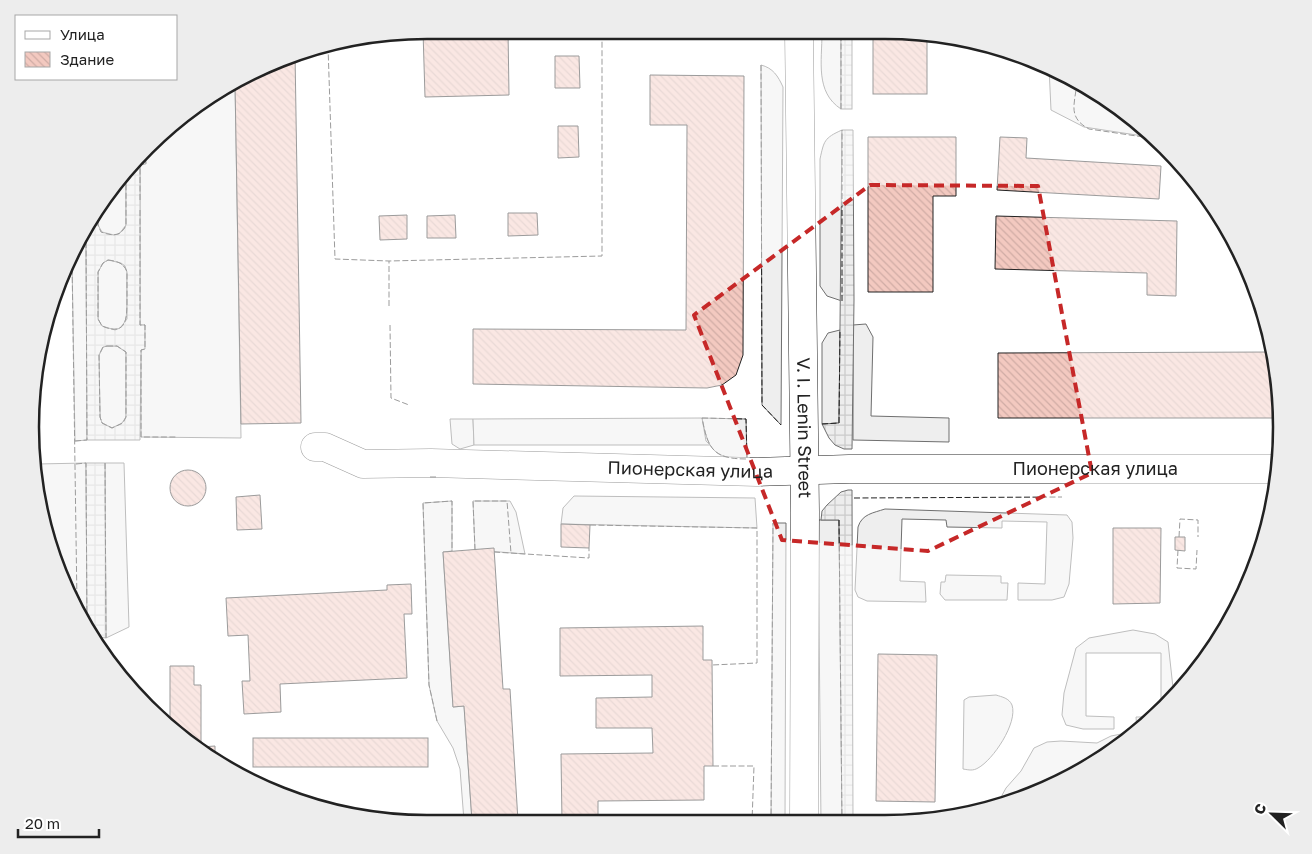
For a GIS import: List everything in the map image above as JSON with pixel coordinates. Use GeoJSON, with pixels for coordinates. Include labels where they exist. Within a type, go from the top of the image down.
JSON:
{"type":"FeatureCollection","features":[{"type":"Feature","properties":{"kind":"street","name":"V. I. Lenin Street"},"geometry":{"type":"LineString","coordinates":[[799,39],[804,470],[804,815]]}},
{"type":"Feature","properties":{"kind":"street","name":"Пионерская улица"},"geometry":{"type":"LineString","coordinates":[[314,447],[324,447],[363,464],[431,463],[757,472],[849,469],[1271,469]]}},
{"type":"Feature","properties":{"kind":"highlighted area"},"geometry":{"type":"Polygon","coordinates":[[[870,185],[1038,186],[1092,473],[928,551],[782,540],[694,315],[870,185]]]}},
{"type":"Feature","properties":{"kind":"shaded area"},"geometry":{"type":"Polygon","coordinates":[[[822,39],[841,39],[841,109],[827,94],[821,65],[822,39]]]}},
{"type":"Feature","properties":{"kind":"shaded area"},"geometry":{"type":"Polygon","coordinates":[[[841,39],[852,39],[852,109],[841,109],[841,39]]]}},
{"type":"Feature","properties":{"kind":"shaded area"},"geometry":{"type":"Polygon","coordinates":[[[761,65],[775,73],[783,87],[781,425],[762,405],[761,65]]]}},
{"type":"Feature","properties":{"kind":"shaded area"},"geometry":{"type":"Polygon","coordinates":[[[1049,75],[1101,104],[1142,136],[1084,127],[1051,110],[1049,75]]]}},
{"type":"Feature","properties":{"kind":"shaded area"},"geometry":{"type":"Polygon","coordinates":[[[235,90],[241,438],[141,437],[141,350],[145,325],[140,325],[140,165],[145,164],[145,160],[152,152],[171,135],[211,104],[235,90]]]}},
{"type":"Feature","properties":{"kind":"shaded area"},"geometry":{"type":"Polygon","coordinates":[[[842,130],[842,301],[827,296],[820,286],[820,159],[828,138],[842,130]]]}},
{"type":"Feature","properties":{"kind":"shaded area"},"geometry":{"type":"Polygon","coordinates":[[[842,130],[853,130],[854,300],[852,449],[844,449],[835,445],[822,424],[839,423],[842,130]]]}},
{"type":"Feature","properties":{"kind":"shaded area"},"geometry":{"type":"Polygon","coordinates":[[[140,165],[140,325],[145,325],[145,349],[141,350],[140,440],[87,440],[86,242],[98,221],[102,232],[114,235],[119,234],[126,225],[126,182],[140,165]],[[108,260],[103,263],[98,272],[98,319],[102,326],[115,330],[120,328],[127,319],[127,272],[125,266],[108,260]],[[117,346],[103,347],[99,355],[100,417],[102,423],[112,428],[122,423],[126,417],[126,352],[117,346]]]}},
{"type":"Feature","properties":{"kind":"shaded area"},"geometry":{"type":"Polygon","coordinates":[[[126,182],[126,225],[119,234],[107,235],[101,231],[98,222],[104,211],[126,182]]]}},
{"type":"Feature","properties":{"kind":"shaded area"},"geometry":{"type":"Polygon","coordinates":[[[86,242],[87,440],[75,441],[72,269],[86,242]]]}},
{"type":"Feature","properties":{"kind":"shaded area"},"geometry":{"type":"Polygon","coordinates":[[[108,260],[120,263],[127,272],[126,319],[121,327],[116,329],[102,326],[98,319],[98,272],[103,263],[108,260]]]}},
{"type":"Feature","properties":{"kind":"shaded area"},"geometry":{"type":"Polygon","coordinates":[[[866,324],[873,337],[871,416],[949,418],[949,442],[853,440],[853,325],[866,324]]]}},
{"type":"Feature","properties":{"kind":"shaded area"},"geometry":{"type":"Polygon","coordinates":[[[840,330],[839,423],[822,424],[822,343],[828,333],[840,330]]]}},
{"type":"Feature","properties":{"kind":"shaded area"},"geometry":{"type":"Polygon","coordinates":[[[117,346],[126,352],[126,417],[123,423],[112,428],[102,423],[100,417],[99,355],[103,347],[117,346]]]}},
{"type":"Feature","properties":{"kind":"shaded area"},"geometry":{"type":"Polygon","coordinates":[[[702,418],[746,419],[747,459],[726,457],[714,450],[707,437],[702,418]]]}},
{"type":"Feature","properties":{"kind":"shaded area"},"geometry":{"type":"Polygon","coordinates":[[[702,418],[706,441],[710,445],[474,445],[473,419],[702,418]]]}},
{"type":"Feature","properties":{"kind":"shaded area"},"geometry":{"type":"Polygon","coordinates":[[[450,419],[473,419],[474,445],[460,449],[452,444],[450,419]]]}},
{"type":"Feature","properties":{"kind":"shaded area"},"geometry":{"type":"Polygon","coordinates":[[[86,463],[87,614],[68,576],[59,552],[46,503],[41,464],[86,463]]]}},
{"type":"Feature","properties":{"kind":"shaded area"},"geometry":{"type":"Polygon","coordinates":[[[86,463],[105,463],[106,638],[101,637],[87,614],[86,463]]]}},
{"type":"Feature","properties":{"kind":"shaded area"},"geometry":{"type":"Polygon","coordinates":[[[105,463],[124,463],[129,627],[106,638],[105,463]]]}},
{"type":"Feature","properties":{"kind":"shaded area"},"geometry":{"type":"Polygon","coordinates":[[[852,490],[853,815],[842,815],[839,520],[821,520],[822,511],[841,492],[852,490]]]}},
{"type":"Feature","properties":{"kind":"shaded area"},"geometry":{"type":"Polygon","coordinates":[[[574,496],[755,498],[757,528],[561,524],[563,508],[574,496]]]}},
{"type":"Feature","properties":{"kind":"shaded area"},"geometry":{"type":"Polygon","coordinates":[[[452,501],[452,551],[443,552],[453,707],[464,706],[472,815],[464,815],[460,769],[453,748],[437,721],[429,685],[423,503],[452,501]]]}},
{"type":"Feature","properties":{"kind":"shaded area"},"geometry":{"type":"Polygon","coordinates":[[[473,501],[510,501],[516,512],[525,554],[475,550],[473,501]]]}},
{"type":"Feature","properties":{"kind":"shaded area"},"geometry":{"type":"Polygon","coordinates":[[[885,509],[1067,515],[1072,522],[1073,538],[1069,584],[1064,597],[1052,600],[1018,600],[1018,583],[1045,584],[1047,522],[1002,521],[1002,528],[947,527],[946,520],[902,519],[900,581],[925,582],[926,602],[867,601],[858,597],[855,590],[858,527],[865,517],[885,509]]]}},
{"type":"Feature","properties":{"kind":"shaded area"},"geometry":{"type":"Polygon","coordinates":[[[818,520],[839,520],[842,815],[821,815],[818,520]]]}},
{"type":"Feature","properties":{"kind":"shaded area"},"geometry":{"type":"Polygon","coordinates":[[[773,523],[786,523],[785,815],[771,815],[773,523]]]}},
{"type":"Feature","properties":{"kind":"shaded area"},"geometry":{"type":"Polygon","coordinates":[[[946,575],[1001,576],[1001,583],[1008,583],[1007,600],[945,600],[940,594],[941,582],[945,582],[946,575]]]}},
{"type":"Feature","properties":{"kind":"shaded area"},"geometry":{"type":"Polygon","coordinates":[[[1133,630],[1155,634],[1168,642],[1173,688],[1161,701],[1161,653],[1086,653],[1086,716],[1114,717],[1114,729],[1083,729],[1066,725],[1062,715],[1064,693],[1076,648],[1089,638],[1133,630]]]}},
{"type":"Feature","properties":{"kind":"shaded area"},"geometry":{"type":"Polygon","coordinates":[[[996,695],[1007,699],[1012,705],[1013,713],[1008,731],[997,749],[984,764],[974,770],[963,769],[964,700],[969,697],[996,695]]]}},
{"type":"Feature","properties":{"kind":"shaded area"},"geometry":{"type":"Polygon","coordinates":[[[1136,717],[1143,717],[1141,719],[1136,723],[1136,717]]]}},
{"type":"Feature","properties":{"kind":"shaded area"},"geometry":{"type":"Polygon","coordinates":[[[1123,734],[1101,750],[1057,775],[1034,786],[1001,798],[1006,788],[1021,771],[1034,748],[1047,742],[1097,743],[1111,736],[1123,734]]]}},
{"type":"Feature","properties":{"kind":"building"},"geometry":{"type":"Polygon","coordinates":[[[423,39],[508,39],[509,95],[425,97],[423,39]]]}},
{"type":"Feature","properties":{"kind":"building"},"geometry":{"type":"Polygon","coordinates":[[[873,39],[927,41],[927,94],[873,94],[873,39]]]}},
{"type":"Feature","properties":{"kind":"building"},"geometry":{"type":"Polygon","coordinates":[[[555,56],[579,56],[580,88],[555,88],[555,56]]]}},
{"type":"Feature","properties":{"kind":"building"},"geometry":{"type":"Polygon","coordinates":[[[295,62],[301,423],[241,424],[235,90],[295,62]]]}},
{"type":"Feature","properties":{"kind":"building"},"geometry":{"type":"Polygon","coordinates":[[[650,75],[744,76],[743,355],[736,375],[722,385],[707,388],[473,384],[473,329],[686,330],[687,125],[650,125],[650,75]]]}},
{"type":"Feature","properties":{"kind":"building"},"geometry":{"type":"Polygon","coordinates":[[[558,126],[578,126],[579,157],[558,158],[558,126]]]}},
{"type":"Feature","properties":{"kind":"building"},"geometry":{"type":"Polygon","coordinates":[[[868,137],[956,137],[956,196],[933,196],[933,292],[868,292],[868,137]]]}},
{"type":"Feature","properties":{"kind":"building"},"geometry":{"type":"Polygon","coordinates":[[[1000,137],[1027,138],[1026,158],[1161,166],[1159,199],[997,190],[1000,137]]]}},
{"type":"Feature","properties":{"kind":"building"},"geometry":{"type":"Polygon","coordinates":[[[508,213],[537,213],[538,235],[508,236],[508,213]]]}},
{"type":"Feature","properties":{"kind":"building"},"geometry":{"type":"Polygon","coordinates":[[[407,215],[407,239],[380,240],[379,216],[407,215]]]}},
{"type":"Feature","properties":{"kind":"building"},"geometry":{"type":"Polygon","coordinates":[[[455,215],[456,238],[427,238],[427,216],[455,215]]]}},
{"type":"Feature","properties":{"kind":"building"},"geometry":{"type":"Polygon","coordinates":[[[996,216],[1177,221],[1176,296],[1147,295],[1147,273],[995,269],[996,216]]]}},
{"type":"Feature","properties":{"kind":"building"},"geometry":{"type":"Polygon","coordinates":[[[1266,352],[1273,418],[998,418],[998,353],[1266,352]]]}},
{"type":"Feature","properties":{"kind":"building"},"geometry":{"type":"Polygon","coordinates":[[[188,470],[201,475],[206,488],[201,501],[188,506],[175,501],[170,488],[175,475],[188,470]]]}},
{"type":"Feature","properties":{"kind":"building"},"geometry":{"type":"Polygon","coordinates":[[[260,495],[262,529],[237,530],[236,497],[260,495]]]}},
{"type":"Feature","properties":{"kind":"building"},"geometry":{"type":"Polygon","coordinates":[[[561,524],[590,525],[589,548],[561,547],[561,524]]]}},
{"type":"Feature","properties":{"kind":"building"},"geometry":{"type":"Polygon","coordinates":[[[1113,528],[1161,528],[1160,603],[1113,604],[1113,528]]]}},
{"type":"Feature","properties":{"kind":"building"},"geometry":{"type":"Polygon","coordinates":[[[1175,537],[1185,537],[1185,551],[1175,550],[1175,537]]]}},
{"type":"Feature","properties":{"kind":"building"},"geometry":{"type":"Polygon","coordinates":[[[494,548],[503,689],[510,689],[518,815],[472,815],[464,706],[453,707],[443,552],[494,548]]]}},
{"type":"Feature","properties":{"kind":"building"},"geometry":{"type":"Polygon","coordinates":[[[411,584],[412,614],[404,614],[407,678],[280,684],[281,712],[244,714],[242,681],[250,681],[248,635],[228,636],[226,598],[387,590],[387,585],[411,584]]]}},
{"type":"Feature","properties":{"kind":"building"},"geometry":{"type":"Polygon","coordinates":[[[703,626],[703,660],[712,660],[713,766],[704,766],[704,800],[598,801],[598,815],[562,815],[561,754],[653,753],[652,728],[596,728],[596,698],[652,697],[652,675],[560,676],[560,628],[703,626]]]}},
{"type":"Feature","properties":{"kind":"building"},"geometry":{"type":"Polygon","coordinates":[[[878,654],[937,655],[935,802],[876,801],[878,654]]]}},
{"type":"Feature","properties":{"kind":"building"},"geometry":{"type":"Polygon","coordinates":[[[170,666],[194,666],[194,685],[201,685],[201,742],[170,718],[170,666]]]}},
{"type":"Feature","properties":{"kind":"building"},"geometry":{"type":"Polygon","coordinates":[[[253,738],[428,738],[428,767],[253,767],[253,738]]]}},
{"type":"Feature","properties":{"kind":"building"},"geometry":{"type":"Polygon","coordinates":[[[215,746],[215,752],[206,747],[215,746]]]}},
{"type":"Feature","properties":{"kind":"fence"},"geometry":{"type":"LineString","coordinates":[[328,52],[335,259],[389,261],[602,256],[602,39]]}},
{"type":"Feature","properties":{"kind":"fence"},"geometry":{"type":"LineString","coordinates":[[841,39],[841,109]]}},
{"type":"Feature","properties":{"kind":"fence"},"geometry":{"type":"LineString","coordinates":[[761,65],[762,405],[781,425]]}},
{"type":"Feature","properties":{"kind":"fence"},"geometry":{"type":"LineString","coordinates":[[1076,89],[1075,115],[1089,129],[1143,137]]}},
{"type":"Feature","properties":{"kind":"fence"},"geometry":{"type":"LineString","coordinates":[[842,130],[842,301]]}},
{"type":"Feature","properties":{"kind":"fence"},"geometry":{"type":"LineString","coordinates":[[141,164],[146,164],[146,159]]}},
{"type":"Feature","properties":{"kind":"fence"},"geometry":{"type":"LineString","coordinates":[[140,165],[140,200]]}},
{"type":"Feature","properties":{"kind":"fence"},"geometry":{"type":"LineString","coordinates":[[98,221],[101,232],[116,235],[122,232],[126,225],[126,182]]}},
{"type":"Feature","properties":{"kind":"fence"},"geometry":{"type":"LineString","coordinates":[[140,210],[140,325],[145,325],[145,349],[141,350],[141,437],[177,437]]}},
{"type":"Feature","properties":{"kind":"fence"},"geometry":{"type":"LineString","coordinates":[[75,441],[87,440],[86,242]]}},
{"type":"Feature","properties":{"kind":"fence"},"geometry":{"type":"LineString","coordinates":[[108,260],[120,263],[127,272],[126,319],[124,324],[116,329],[102,326],[98,319],[98,272],[103,263],[108,260]]}},
{"type":"Feature","properties":{"kind":"fence"},"geometry":{"type":"LineString","coordinates":[[389,261],[389,306]]}},
{"type":"Feature","properties":{"kind":"fence"},"geometry":{"type":"LineString","coordinates":[[72,269],[77,595]]}},
{"type":"Feature","properties":{"kind":"fence"},"geometry":{"type":"LineString","coordinates":[[390,325],[391,398],[409,405]]}},
{"type":"Feature","properties":{"kind":"fence"},"geometry":{"type":"LineString","coordinates":[[822,424],[839,423],[840,330]]}},
{"type":"Feature","properties":{"kind":"fence"},"geometry":{"type":"LineString","coordinates":[[107,346],[117,346],[126,352],[126,417],[123,423],[112,428],[102,423],[100,417],[99,355],[103,347],[107,346]]}},
{"type":"Feature","properties":{"kind":"fence"},"geometry":{"type":"LineString","coordinates":[[702,418],[746,419],[747,459],[726,457],[714,450],[710,445],[702,418]]}},
{"type":"Feature","properties":{"kind":"fence"},"geometry":{"type":"LineString","coordinates":[[76,464],[86,463],[87,614]]}},
{"type":"Feature","properties":{"kind":"fence"},"geometry":{"type":"LineString","coordinates":[[105,463],[106,638]]}},
{"type":"Feature","properties":{"kind":"fence"},"geometry":{"type":"LineString","coordinates":[[430,477],[438,477]]}},
{"type":"Feature","properties":{"kind":"fence"},"geometry":{"type":"LineString","coordinates":[[854,498],[1062,497]]}},
{"type":"Feature","properties":{"kind":"fence"},"geometry":{"type":"LineString","coordinates":[[437,721],[429,685],[423,503],[452,501],[452,551]]}},
{"type":"Feature","properties":{"kind":"fence"},"geometry":{"type":"LineString","coordinates":[[475,550],[473,501],[507,501],[511,553]]}},
{"type":"Feature","properties":{"kind":"fence"},"geometry":{"type":"LineString","coordinates":[[1179,537],[1180,519],[1198,520],[1198,537]]}},
{"type":"Feature","properties":{"kind":"fence"},"geometry":{"type":"LineString","coordinates":[[839,520],[842,815]]}},
{"type":"Feature","properties":{"kind":"fence"},"geometry":{"type":"LineString","coordinates":[[771,815],[773,523]]}},
{"type":"Feature","properties":{"kind":"fence"},"geometry":{"type":"LineString","coordinates":[[590,525],[757,528],[757,663],[712,665]]}},
{"type":"Feature","properties":{"kind":"fence"},"geometry":{"type":"LineString","coordinates":[[494,552],[589,558],[589,548]]}},
{"type":"Feature","properties":{"kind":"fence"},"geometry":{"type":"LineString","coordinates":[[1178,550],[1177,568],[1196,569],[1197,550]]}},
{"type":"Feature","properties":{"kind":"fence"},"geometry":{"type":"LineString","coordinates":[[713,766],[754,766],[752,815]]}}]}
